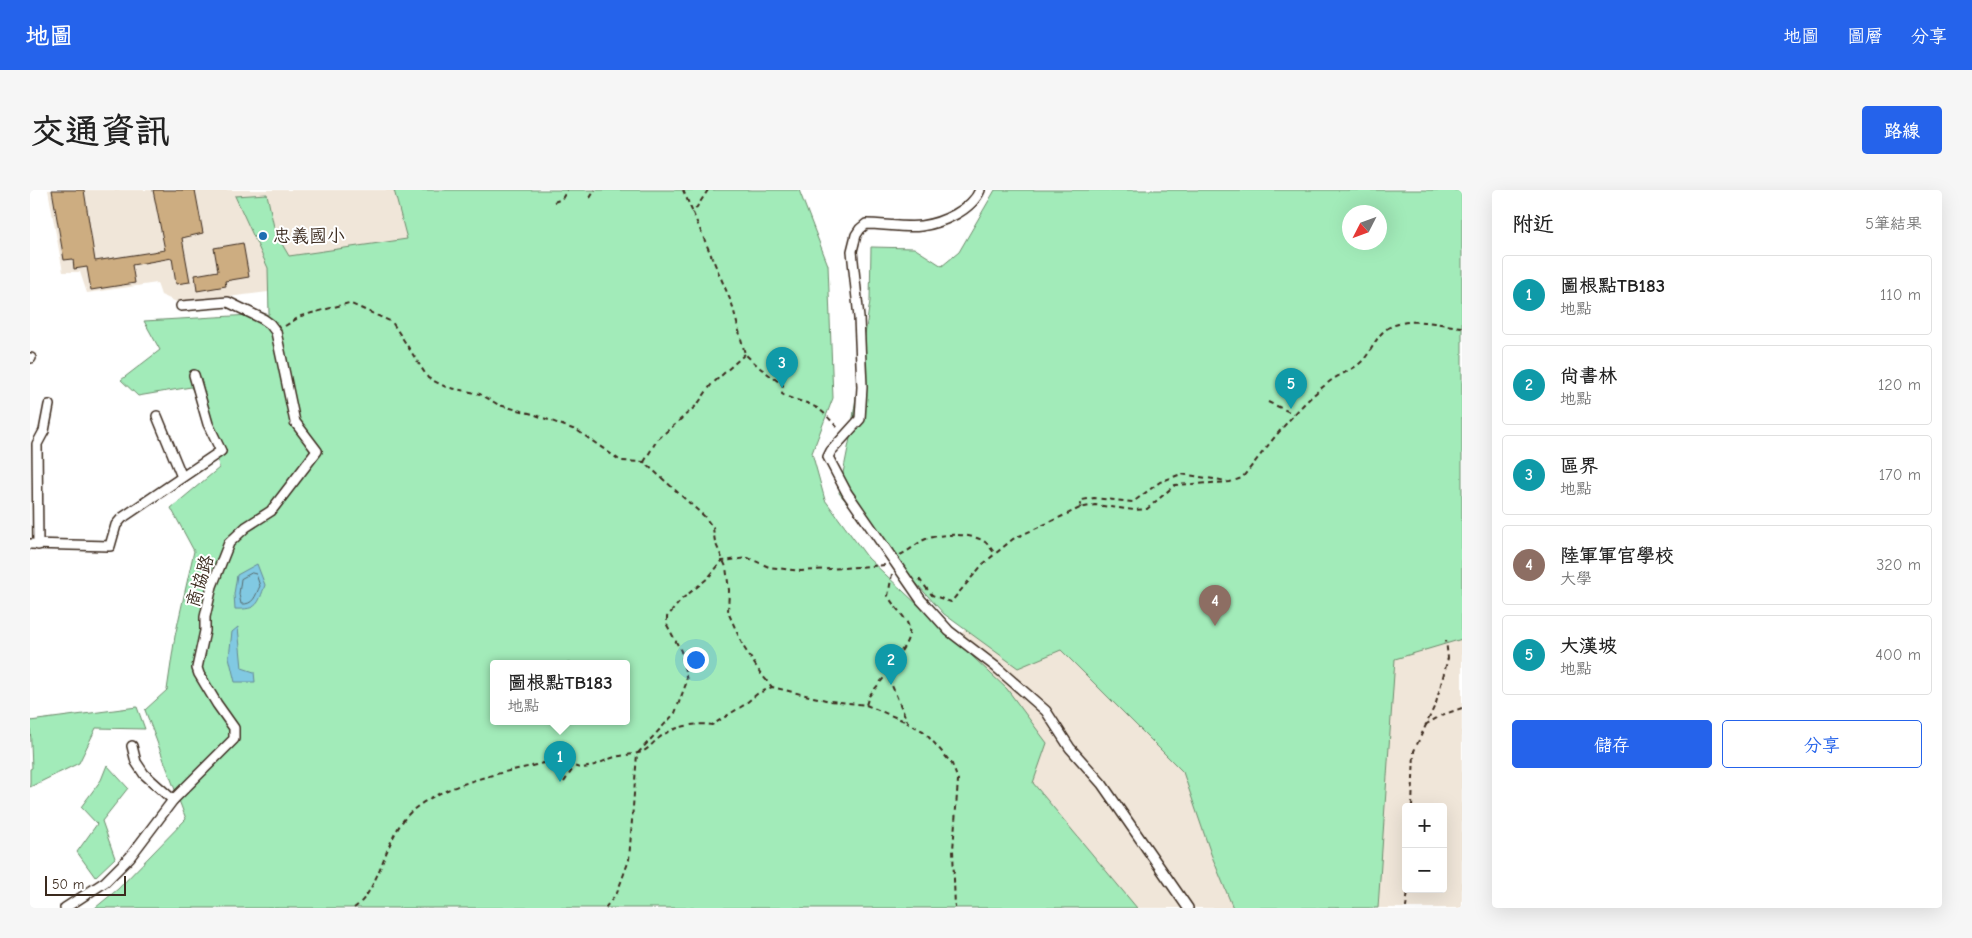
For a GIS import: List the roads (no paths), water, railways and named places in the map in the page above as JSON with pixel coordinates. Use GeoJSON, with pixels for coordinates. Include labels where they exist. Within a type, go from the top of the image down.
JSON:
{"type":"FeatureCollection","features":[{"type":"Feature","properties":{"kind":"street"},"geometry":{"type":"LineString","coordinates":[[980,190],[977,197],[961,210],[940,221],[920,226],[866,224],[860,229],[852,251],[859,318],[862,387],[860,419],[845,434],[828,457],[847,493],[921,600],[949,631],[996,666],[1046,711],[1070,748],[1102,784],[1188,908]]}},
{"type":"Feature","properties":{"kind":"street","name":"商協路"},"geometry":{"type":"LineString","coordinates":[[65,908],[105,882],[123,863],[172,800],[234,739],[234,728],[217,704],[197,668],[212,586],[229,544],[246,527],[271,512],[317,451],[294,422],[276,332],[270,324],[228,302],[181,306]]}},
{"type":"Feature","properties":{"kind":"street"},"geometry":{"type":"LineString","coordinates":[[49,405],[44,431],[36,444],[34,544],[110,546],[116,525],[122,518],[221,451],[208,424],[194,375]]}},
{"type":"Feature","properties":{"kind":"street"},"geometry":{"type":"LineString","coordinates":[[157,416],[182,477]]}},
{"type":"Feature","properties":{"kind":"street"},"geometry":{"type":"LineString","coordinates":[[132,746],[136,762],[144,774],[172,800]]}},
{"type":"Feature","properties":{"kind":"water"},"geometry":{"type":"Polygon","coordinates":[[[257,564],[265,585],[258,601],[253,607],[235,609],[234,594],[237,575],[257,564]]]}},
{"type":"Feature","properties":{"kind":"water"},"geometry":{"type":"Polygon","coordinates":[[[238,627],[242,668],[254,672],[255,682],[235,682],[229,657],[232,632],[238,627]]]}},
{"type":"Feature","properties":{"kind":"place","name":"忠義國小"},"geometry":{"type":"Point","coordinates":[263,236]}},
{"type":"Feature","properties":{"kind":"place","name":"區界"},"geometry":{"type":"Point","coordinates":[782,388]}},
{"type":"Feature","properties":{"kind":"place","name":"大漢坡"},"geometry":{"type":"Point","coordinates":[1291,409]}},
{"type":"Feature","properties":{"kind":"place","name":"陸軍軍官學校"},"geometry":{"type":"Point","coordinates":[1215,626]}},
{"type":"Feature","properties":{"kind":"place","name":"尚書林"},"geometry":{"type":"Point","coordinates":[891,685]}},
{"type":"Feature","properties":{"kind":"place","name":"圖根點TB183"},"geometry":{"type":"Point","coordinates":[560,782]}}]}
